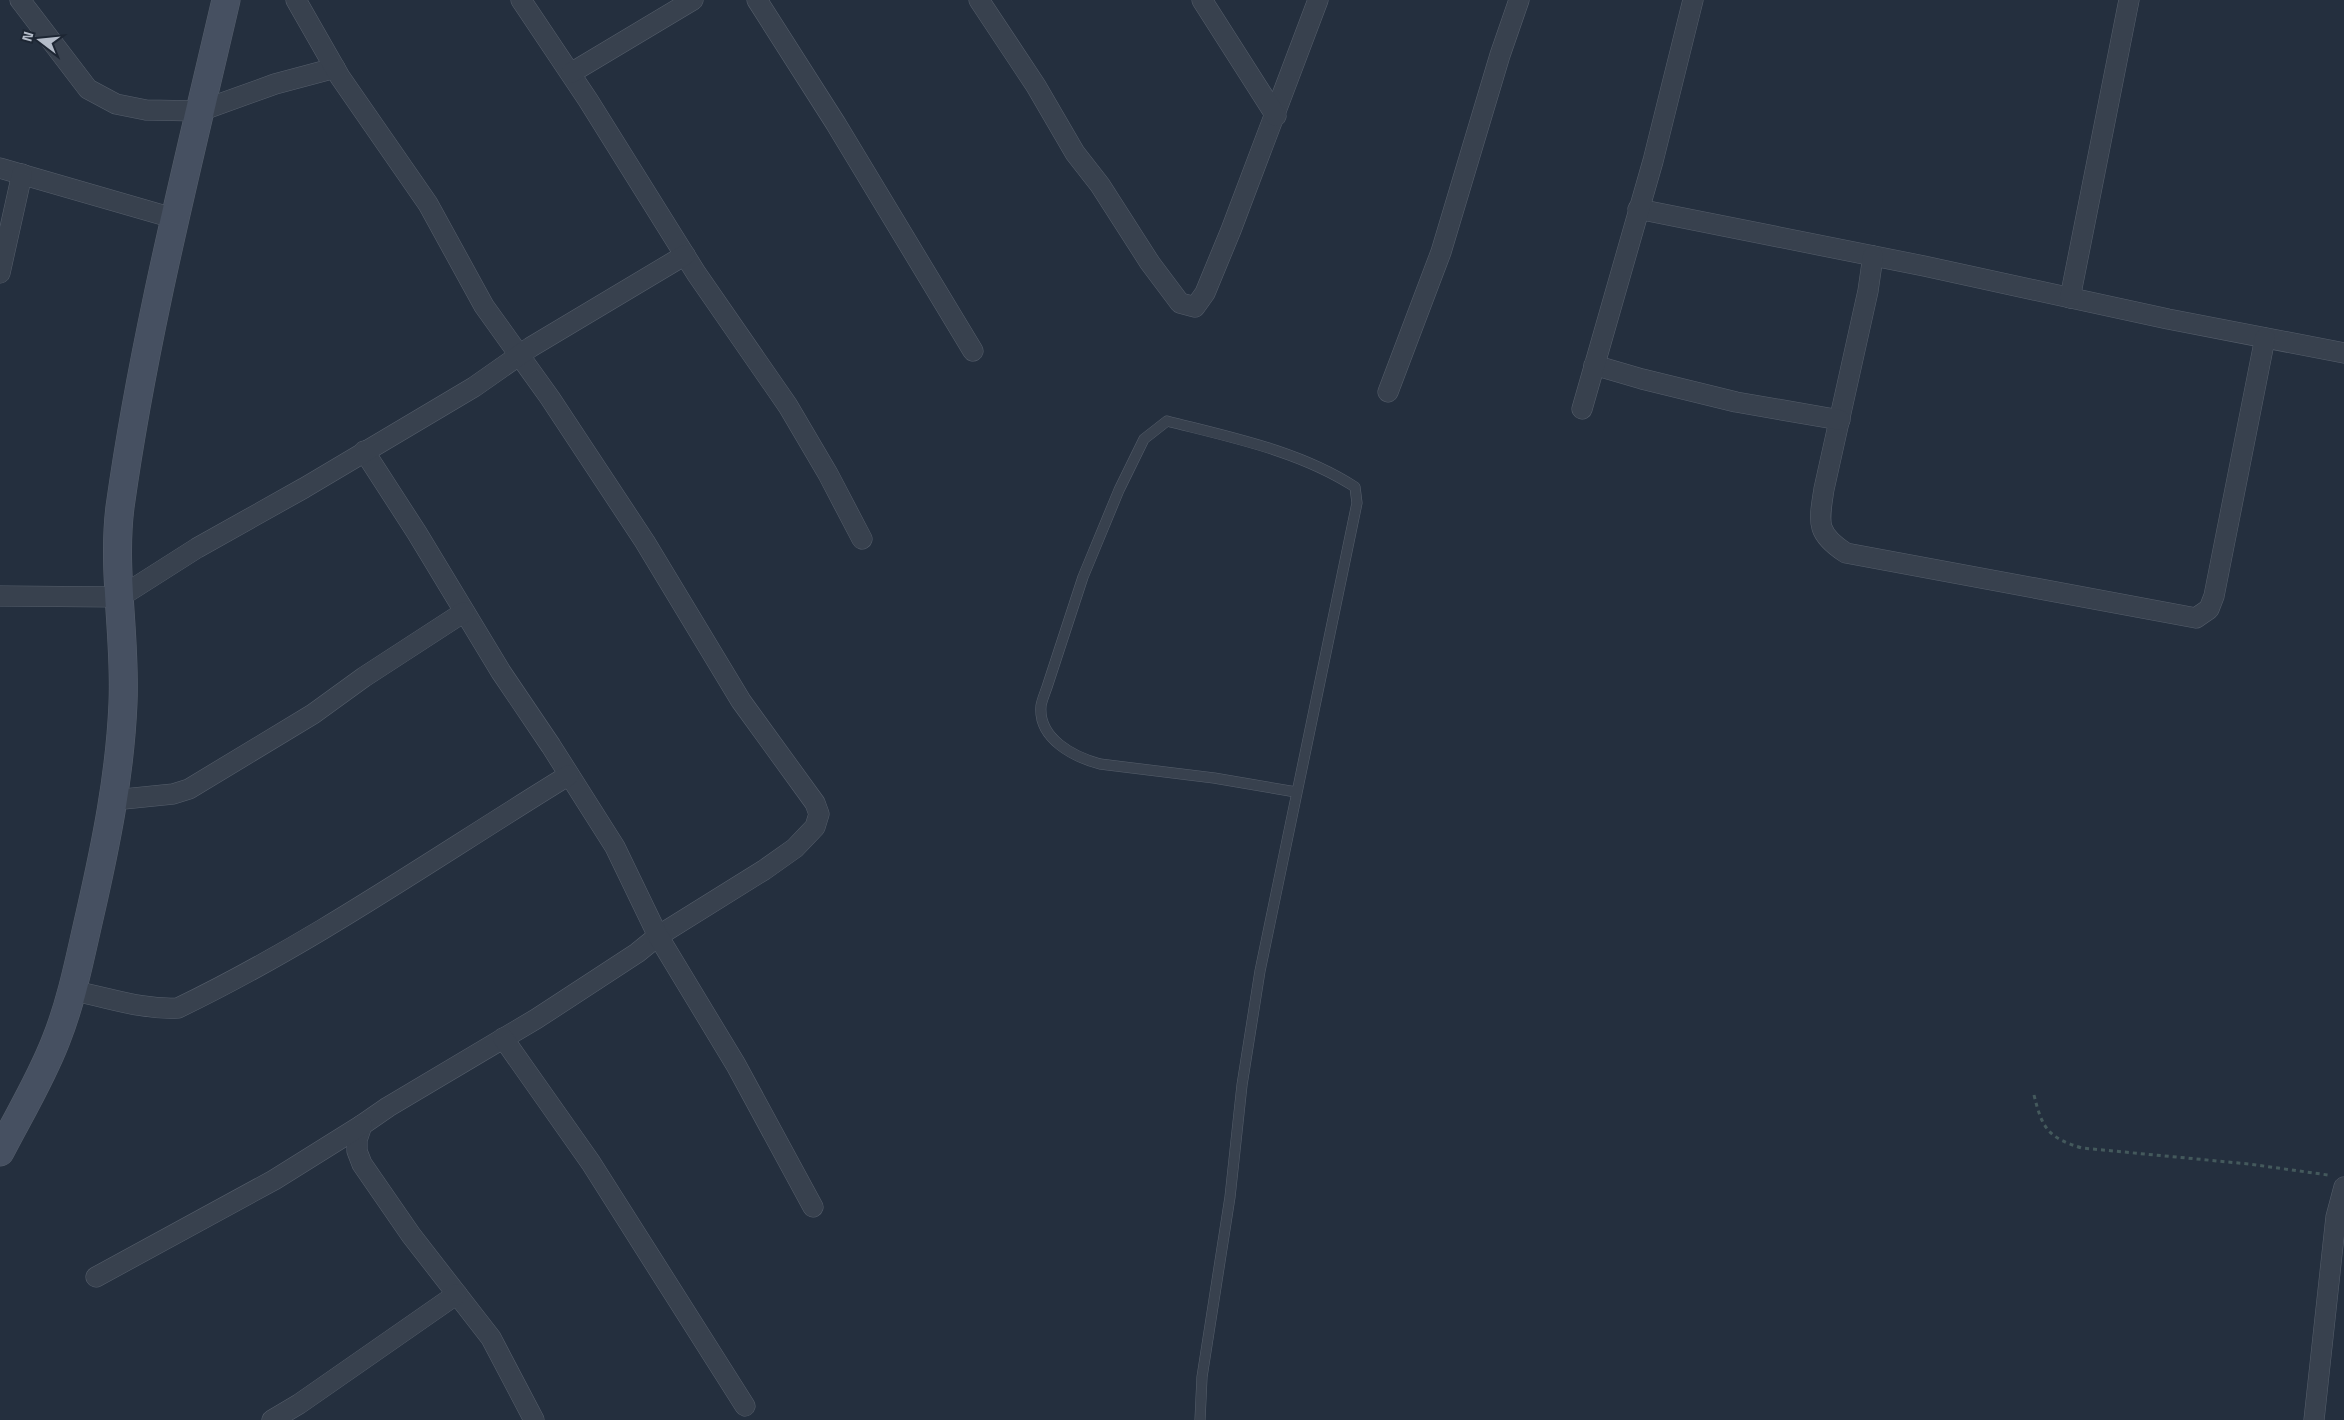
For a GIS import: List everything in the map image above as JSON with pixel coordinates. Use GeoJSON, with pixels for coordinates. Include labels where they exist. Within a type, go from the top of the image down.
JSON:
{"type":"FeatureCollection","features":[{"type":"Feature","properties":{"kind":"street"},"geometry":{"type":"LineString","coordinates":[[20,0],[88,89],[116,104],[146,110],[200,111],[275,84],[335,68]]}},
{"type":"Feature","properties":{"kind":"street"},"geometry":{"type":"LineString","coordinates":[[0,1152],[47,1063],[72,991],[114,800],[121,748],[123,706],[120,510],[145,358],[173,218],[226,0]]}},
{"type":"Feature","properties":{"kind":"street"},"geometry":{"type":"LineString","coordinates":[[96,1277],[274,1180],[388,1107],[637,954],[658,936],[711,905],[795,848],[815,827],[819,814],[815,803],[741,701],[645,542],[550,398],[518,356],[484,306],[428,204],[335,68],[296,0]]}},
{"type":"Feature","properties":{"kind":"street"},"geometry":{"type":"LineString","coordinates":[[521,0],[571,74],[685,255],[788,406],[828,474],[862,539]]}},
{"type":"Feature","properties":{"kind":"street"},"geometry":{"type":"LineString","coordinates":[[571,74],[693,0]]}},
{"type":"Feature","properties":{"kind":"street"},"geometry":{"type":"LineString","coordinates":[[757,0],[836,124],[974,351]]}},
{"type":"Feature","properties":{"kind":"street"},"geometry":{"type":"LineString","coordinates":[[979,0],[1036,86],[1075,153],[1176,298],[1180,303],[1195,307],[1205,293],[1276,116],[1318,0]]}},
{"type":"Feature","properties":{"kind":"street"},"geometry":{"type":"LineString","coordinates":[[1202,0],[1276,116]]}},
{"type":"Feature","properties":{"kind":"street"},"geometry":{"type":"LineString","coordinates":[[1388,392],[1441,252],[1488,91],[1518,0]]}},
{"type":"Feature","properties":{"kind":"street"},"geometry":{"type":"LineString","coordinates":[[1582,409],[1653,161],[1694,0]]}},
{"type":"Feature","properties":{"kind":"street"},"geometry":{"type":"LineString","coordinates":[[2070,298],[2130,0]]}},
{"type":"Feature","properties":{"kind":"street"},"geometry":{"type":"LineString","coordinates":[[0,168],[173,218]]}},
{"type":"Feature","properties":{"kind":"street"},"geometry":{"type":"LineString","coordinates":[[0,273],[22,174]]}},
{"type":"Feature","properties":{"kind":"street"},"geometry":{"type":"LineString","coordinates":[[1638,209],[2344,353]]}},
{"type":"Feature","properties":{"kind":"street"},"geometry":{"type":"LineString","coordinates":[[0,596],[120,597],[197,548],[304,488],[474,387],[518,356],[599,305],[685,255]]}},
{"type":"Feature","properties":{"kind":"street"},"geometry":{"type":"LineString","coordinates":[[1873,256],[1868,291],[1824,489],[1820,521],[1821,531],[1831,543],[1846,553],[2077,594],[2196,618],[2209,609],[2214,596],[2265,338]]}},
{"type":"Feature","properties":{"kind":"street"},"geometry":{"type":"LineString","coordinates":[[1594,365],[1736,402],[1840,420]]}},
{"type":"Feature","properties":{"kind":"street"},"geometry":{"type":"LineString","coordinates":[[364,452],[417,533],[464,612],[615,846],[658,936],[736,1064],[813,1207]]}},
{"type":"Feature","properties":{"kind":"street"},"geometry":{"type":"LineString","coordinates":[[114,800],[173,794],[189,789],[313,714],[364,677],[464,612]]}},
{"type":"Feature","properties":{"kind":"street"},"geometry":{"type":"LineString","coordinates":[[72,991],[159,1009],[178,1008],[266,962],[354,911],[569,775]]}},
{"type":"Feature","properties":{"kind":"street"},"geometry":{"type":"LineString","coordinates":[[503,1038],[591,1163],[745,1406]]}},
{"type":"Feature","properties":{"kind":"street"},"geometry":{"type":"LineString","coordinates":[[362,1125],[357,1140],[357,1151],[362,1164],[411,1235],[491,1338],[534,1420]]}},
{"type":"Feature","properties":{"kind":"street"},"geometry":{"type":"LineString","coordinates":[[2314,1420],[2340,1181]]}},
{"type":"Feature","properties":{"kind":"street"},"geometry":{"type":"LineString","coordinates":[[272,1420],[299,1404],[457,1294]]}},
{"type":"Feature","properties":{"kind":"lane"},"geometry":{"type":"LineString","coordinates":[[1200,1420],[1202,1377],[1230,1197],[1242,1085],[1260,971],[1357,503],[1355,487],[1338,476],[1231,437],[1167,421],[1144,439],[1101,530],[1041,706],[1043,722],[1051,736],[1064,748],[1083,759],[1100,764],[1214,778],[1296,792]]}},
{"type":"Feature","properties":{"kind":"path"},"geometry":{"type":"LineString","coordinates":[[2034,1095],[2040,1120],[2048,1132],[2061,1142],[2082,1148],[2231,1162],[2340,1181]]}}]}
